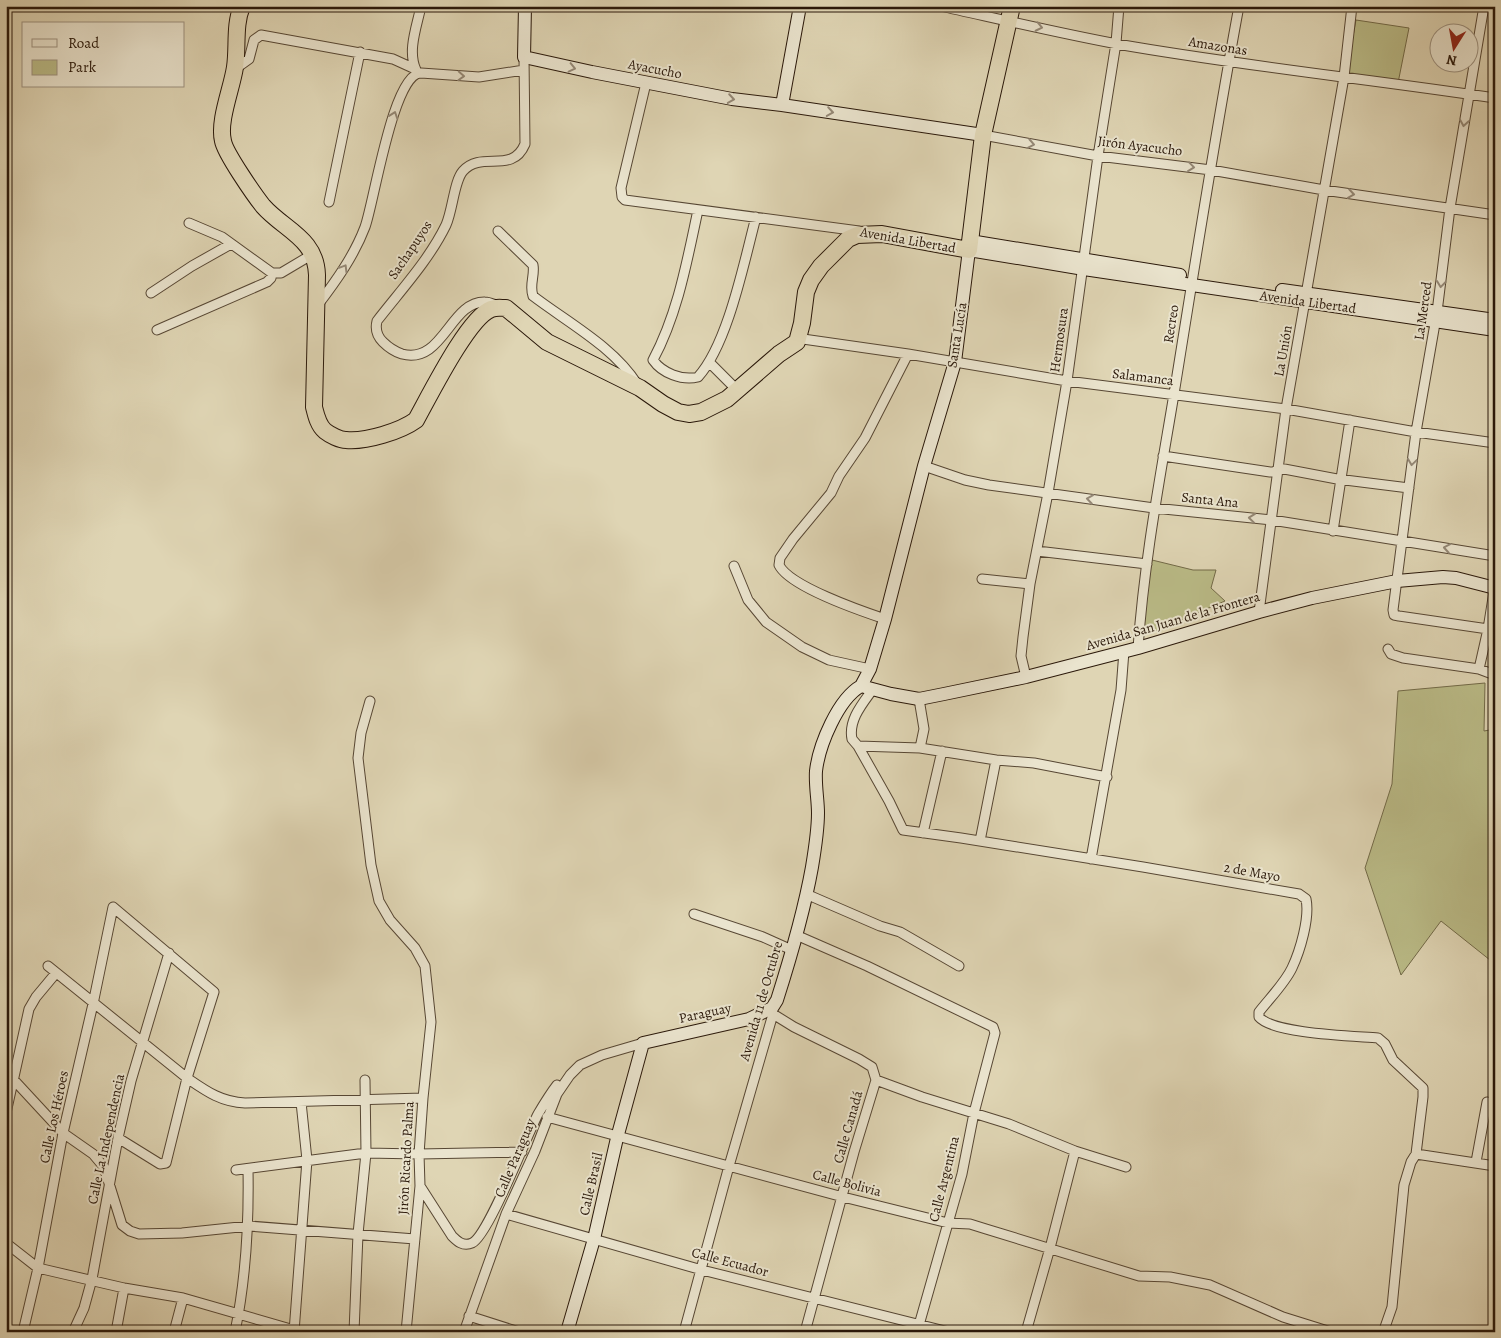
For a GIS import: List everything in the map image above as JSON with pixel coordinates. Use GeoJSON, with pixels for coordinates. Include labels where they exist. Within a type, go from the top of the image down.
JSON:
{"type":"FeatureCollection","features":[{"type":"Feature","properties":{"kind":"highway"},"geometry":{"type":"LineString","coordinates":[[242,6],[237,28],[234,69],[222,127],[223,142],[229,156],[263,206],[299,236],[313,254],[317,265],[314,406],[319,422],[324,430],[333,436],[346,440],[388,434],[406,427],[416,420],[466,332],[480,315],[490,309],[506,308],[547,342],[640,388],[678,412],[689,414],[712,408],[727,399],[792,341],[802,323],[806,292],[811,280],[821,266],[848,239],[856,235],[869,233]]}},
{"type":"Feature","properties":{"kind":"highway","name":"Santa Lucía"},"geometry":{"type":"LineString","coordinates":[[969,245],[983,135],[1010,14]]}},
{"type":"Feature","properties":{"kind":"highway","name":"Avenida Libertad"},"geometry":{"type":"LineString","coordinates":[[849,230],[868,225],[882,226],[969,245]]}},
{"type":"Feature","properties":{"kind":"highway"},"geometry":{"type":"LineString","coordinates":[[792,341],[800,282],[829,246],[849,230]]}},
{"type":"Feature","properties":{"kind":"highway","name":"Avenida Libertad"},"geometry":{"type":"LineString","coordinates":[[869,233],[969,245]]}},
{"type":"Feature","properties":{"kind":"street"},"geometry":{"type":"LineString","coordinates":[[316,308],[336,282],[357,246],[366,225],[393,114],[401,95],[415,72],[411,59],[421,6]]}},
{"type":"Feature","properties":{"kind":"street","name":"Sachapuyos"},"geometry":{"type":"LineString","coordinates":[[506,308],[485,302],[476,304],[465,310],[431,349],[420,354],[409,356],[397,352],[383,343],[376,332],[377,321],[424,261],[443,230],[452,209],[457,182],[462,172],[471,164],[479,162],[510,160],[521,152],[525,144],[525,6]]}},
{"type":"Feature","properties":{"kind":"street"},"geometry":{"type":"LineString","coordinates":[[782,104],[800,6]]}},
{"type":"Feature","properties":{"kind":"street","name":"Amazonas"},"geometry":{"type":"LineString","coordinates":[[940,6],[1010,14],[1116,44],[1229,62],[1495,98]]}},
{"type":"Feature","properties":{"kind":"street","name":"Hermosura"},"geometry":{"type":"LineString","coordinates":[[1026,677],[1021,656],[1030,584],[1067,381],[1098,156],[1116,44],[1118,6]]}},
{"type":"Feature","properties":{"kind":"street","name":"Recreo"},"geometry":{"type":"LineString","coordinates":[[1138,648],[1154,508],[1174,395],[1191,281],[1240,6]]}},
{"type":"Feature","properties":{"kind":"street","name":"La Unión"},"geometry":{"type":"LineString","coordinates":[[1259,612],[1286,409],[1344,77],[1352,6]]}},
{"type":"Feature","properties":{"kind":"street","name":"La Merced"},"geometry":{"type":"LineString","coordinates":[[1484,6],[1450,208],[1437,317],[1416,432],[1393,610],[1394,615],[1491,630]]}},
{"type":"Feature","properties":{"kind":"street"},"geometry":{"type":"LineString","coordinates":[[234,69],[249,59],[254,40],[261,35],[393,59],[415,72],[480,77],[524,70]]}},
{"type":"Feature","properties":{"kind":"street"},"geometry":{"type":"LineString","coordinates":[[329,202],[360,52]]}},
{"type":"Feature","properties":{"kind":"street","name":"Ayacucho"},"geometry":{"type":"LineString","coordinates":[[524,57],[732,99],[782,104]]}},
{"type":"Feature","properties":{"kind":"street"},"geometry":{"type":"LineString","coordinates":[[646,83],[621,188],[622,197],[625,200],[849,230]]}},
{"type":"Feature","properties":{"kind":"street","name":"Jirón Ayacucho"},"geometry":{"type":"LineString","coordinates":[[782,104],[983,135],[1098,156],[1211,170],[1324,190],[1495,215]]}},
{"type":"Feature","properties":{"kind":"street"},"geometry":{"type":"LineString","coordinates":[[698,210],[682,284],[666,332],[653,360],[654,363],[659,364],[668,373],[686,379],[698,377],[710,363],[733,301],[756,217]]}},
{"type":"Feature","properties":{"kind":"street"},"geometry":{"type":"LineString","coordinates":[[188,223],[222,237],[272,273],[281,273],[313,254]]}},
{"type":"Feature","properties":{"kind":"street","name":"Avenida Libertad"},"geometry":{"type":"LineString","coordinates":[[849,230],[869,233]]}},
{"type":"Feature","properties":{"kind":"street"},"geometry":{"type":"LineString","coordinates":[[498,231],[533,265],[534,270],[530,287],[533,296],[614,356],[630,373],[640,388]]}},
{"type":"Feature","properties":{"kind":"street"},"geometry":{"type":"LineString","coordinates":[[151,293],[192,266],[231,244]]}},
{"type":"Feature","properties":{"kind":"street","name":"Avenida Libertad"},"geometry":{"type":"LineString","coordinates":[[969,245],[1191,281],[1437,317],[1495,330]]}},
{"type":"Feature","properties":{"kind":"street","name":"Santa Lucía"},"geometry":{"type":"LineString","coordinates":[[867,688],[870,670],[924,466],[955,362],[969,245]]}},
{"type":"Feature","properties":{"kind":"street"},"geometry":{"type":"LineString","coordinates":[[156,330],[268,282],[272,273]]}},
{"type":"Feature","properties":{"kind":"street","name":"Avenida Libertad"},"geometry":{"type":"LineString","coordinates":[[1437,317],[1495,320]]}},
{"type":"Feature","properties":{"kind":"street","name":"Salamanca"},"geometry":{"type":"LineString","coordinates":[[792,341],[908,354],[1067,381],[1286,409],[1416,432],[1495,443]]}},
{"type":"Feature","properties":{"kind":"street"},"geometry":{"type":"LineString","coordinates":[[885,619],[799,583],[781,570],[779,565],[780,558],[793,539],[831,493],[839,476],[865,438],[908,354]]}},
{"type":"Feature","properties":{"kind":"street"},"geometry":{"type":"LineString","coordinates":[[710,363],[737,390]]}},
{"type":"Feature","properties":{"kind":"street"},"geometry":{"type":"LineString","coordinates":[[1333,531],[1350,420]]}},
{"type":"Feature","properties":{"kind":"street"},"geometry":{"type":"LineString","coordinates":[[1163,456],[1270,472],[1274,472],[1279,468],[1337,479],[1408,488]]}},
{"type":"Feature","properties":{"kind":"street","name":"Santa Ana"},"geometry":{"type":"LineString","coordinates":[[924,466],[965,480],[1154,508],[1272,520],[1495,556]]}},
{"type":"Feature","properties":{"kind":"street"},"geometry":{"type":"LineString","coordinates":[[1037,551],[1147,564]]}},
{"type":"Feature","properties":{"kind":"street"},"geometry":{"type":"LineString","coordinates":[[734,566],[748,600],[766,622],[802,647],[828,660],[870,670]]}},
{"type":"Feature","properties":{"kind":"street","name":"Avenida San Juan de la Frontera"},"geometry":{"type":"LineString","coordinates":[[867,688],[919,699],[1026,677],[1138,648],[1312,598],[1397,581],[1456,578],[1495,587]]}},
{"type":"Feature","properties":{"kind":"street"},"geometry":{"type":"LineString","coordinates":[[982,579],[1030,584]]}},
{"type":"Feature","properties":{"kind":"street"},"geometry":{"type":"LineString","coordinates":[[1479,669],[1491,630],[1495,587]]}},
{"type":"Feature","properties":{"kind":"street"},"geometry":{"type":"LineString","coordinates":[[1388,649],[1391,654],[1403,658],[1479,669],[1495,675]]}},
{"type":"Feature","properties":{"kind":"street"},"geometry":{"type":"LineString","coordinates":[[1091,858],[1107,777],[1121,690],[1124,651]]}},
{"type":"Feature","properties":{"kind":"street"},"geometry":{"type":"LineString","coordinates":[[867,688],[852,724],[852,739],[858,746],[920,748],[996,760],[1034,763],[1107,777]]}},
{"type":"Feature","properties":{"kind":"street","name":"Avenida 11 de Octubre"},"geometry":{"type":"LineString","coordinates":[[684,1332],[729,1166],[792,950],[806,894],[816,838],[818,813],[816,772],[820,752],[842,706],[854,690],[867,688]]}},
{"type":"Feature","properties":{"kind":"street"},"geometry":{"type":"LineString","coordinates":[[919,699],[924,729],[920,748]]}},
{"type":"Feature","properties":{"kind":"street","name":"Jirón Ricardo Palma"},"geometry":{"type":"LineString","coordinates":[[370,701],[361,733],[358,758],[371,865],[379,901],[390,920],[416,948],[425,966],[431,1022],[423,1098],[420,1186],[406,1332]]}},
{"type":"Feature","properties":{"kind":"street","name":"2 de Mayo"},"geometry":{"type":"LineString","coordinates":[[858,746],[890,801],[903,830],[1091,858],[1303,896],[1306,900],[1307,914],[1292,968],[1259,1012],[1259,1017],[1262,1021],[1310,1033],[1378,1038],[1382,1041],[1393,1060],[1423,1088],[1416,1154]]}},
{"type":"Feature","properties":{"kind":"street"},"geometry":{"type":"LineString","coordinates":[[923,833],[942,751]]}},
{"type":"Feature","properties":{"kind":"street"},"geometry":{"type":"LineString","coordinates":[[980,841],[996,760]]}},
{"type":"Feature","properties":{"kind":"street"},"geometry":{"type":"LineString","coordinates":[[806,894],[880,926],[900,932],[959,966]]}},
{"type":"Feature","properties":{"kind":"street","name":"Calle Los Héroes"},"geometry":{"type":"LineString","coordinates":[[23,1332],[38,1268],[63,1133],[93,1004],[112,908],[169,953]]}},
{"type":"Feature","properties":{"kind":"street"},"geometry":{"type":"LineString","coordinates":[[694,914],[764,937],[792,950]]}},
{"type":"Feature","properties":{"kind":"street","name":"Calle Argentina"},"geometry":{"type":"LineString","coordinates":[[796,935],[867,966],[987,1023],[993,1027],[995,1033],[974,1113],[962,1174],[918,1328]]}},
{"type":"Feature","properties":{"kind":"street"},"geometry":{"type":"LineString","coordinates":[[118,1138],[160,1164],[166,1163],[187,1078],[214,992],[169,953]]}},
{"type":"Feature","properties":{"kind":"street","name":"Calle La Independencia"},"geometry":{"type":"LineString","coordinates":[[73,1332],[84,1308],[92,1280],[118,1138],[131,1082],[169,953]]}},
{"type":"Feature","properties":{"kind":"street"},"geometry":{"type":"LineString","coordinates":[[48,966],[187,1078],[216,1098],[234,1103],[423,1098]]}},
{"type":"Feature","properties":{"kind":"street"},"geometry":{"type":"LineString","coordinates":[[6,1114],[10,1076],[29,1009],[36,997],[56,973]]}},
{"type":"Feature","properties":{"kind":"street","name":"Paraguay"},"geometry":{"type":"LineString","coordinates":[[643,1043],[749,1019],[773,1011]]}},
{"type":"Feature","properties":{"kind":"street","name":"Calle Canadá"},"geometry":{"type":"LineString","coordinates":[[773,1011],[794,1027],[872,1067],[876,1080],[854,1152],[805,1332]]}},
{"type":"Feature","properties":{"kind":"street","name":"Calle Paraguay"},"geometry":{"type":"LineString","coordinates":[[464,1332],[506,1214],[535,1152],[558,1094],[570,1075],[580,1065],[602,1055],[643,1043]]}},
{"type":"Feature","properties":{"kind":"street","name":"Calle Brasil"},"geometry":{"type":"LineString","coordinates":[[567,1332],[594,1239],[643,1043]]}},
{"type":"Feature","properties":{"kind":"street"},"geometry":{"type":"LineString","coordinates":[[420,1186],[452,1236],[458,1242],[465,1245],[472,1244],[478,1239],[494,1211],[539,1114],[552,1091],[565,1076],[580,1065]]}},
{"type":"Feature","properties":{"kind":"street"},"geometry":{"type":"LineString","coordinates":[[10,1076],[63,1133],[93,1154],[104,1167],[122,1225],[130,1231],[139,1234],[182,1233],[249,1226],[415,1239]]}},
{"type":"Feature","properties":{"kind":"street"},"geometry":{"type":"LineString","coordinates":[[354,1332],[358,1234],[366,1153],[365,1080]]}},
{"type":"Feature","properties":{"kind":"street"},"geometry":{"type":"LineString","coordinates":[[876,1080],[922,1097],[1008,1124],[1075,1151],[1126,1167]]}},
{"type":"Feature","properties":{"kind":"street"},"geometry":{"type":"LineString","coordinates":[[6,1243],[38,1268],[124,1288],[183,1298],[297,1331],[307,1160],[301,1102]]}},
{"type":"Feature","properties":{"kind":"street"},"geometry":{"type":"LineString","coordinates":[[1476,1162],[1487,1102]]}},
{"type":"Feature","properties":{"kind":"street","name":"Calle Bolivia"},"geometry":{"type":"LineString","coordinates":[[547,1118],[843,1197],[948,1223],[970,1224],[1139,1276],[1170,1278],[1210,1285],[1283,1317],[1331,1332]]}},
{"type":"Feature","properties":{"kind":"street"},"geometry":{"type":"LineString","coordinates":[[1026,1332],[1075,1151]]}},
{"type":"Feature","properties":{"kind":"street"},"geometry":{"type":"LineString","coordinates":[[236,1170],[366,1153],[522,1152]]}},
{"type":"Feature","properties":{"kind":"street"},"geometry":{"type":"LineString","coordinates":[[1382,1332],[1392,1307],[1404,1184],[1410,1162],[1416,1154],[1495,1166]]}},
{"type":"Feature","properties":{"kind":"street"},"geometry":{"type":"LineString","coordinates":[[235,1332],[249,1226],[248,1169]]}},
{"type":"Feature","properties":{"kind":"street","name":"Calle Ecuador"},"geometry":{"type":"LineString","coordinates":[[506,1214],[702,1270],[918,1328],[949,1332]]}},
{"type":"Feature","properties":{"kind":"street"},"geometry":{"type":"LineString","coordinates":[[116,1332],[124,1288]]}},
{"type":"Feature","properties":{"kind":"street"},"geometry":{"type":"LineString","coordinates":[[174,1332],[183,1298]]}},
{"type":"Feature","properties":{"kind":"street"},"geometry":{"type":"LineString","coordinates":[[469,1316],[519,1332]]}},
{"type":"Feature","properties":{"kind":"green space"},"geometry":{"type":"Polygon","coordinates":[[[1356,20],[1409,28],[1398,83],[1346,74],[1356,20]]]}},
{"type":"Feature","properties":{"kind":"green space"},"geometry":{"type":"Polygon","coordinates":[[[1152,560],[1193,570],[1216,570],[1211,588],[1225,601],[1153,632],[1139,620],[1152,560]]]}},
{"type":"Feature","properties":{"kind":"green space"},"geometry":{"type":"Polygon","coordinates":[[[1485,683],[1484,731],[1495,729],[1495,964],[1441,921],[1401,975],[1365,868],[1392,784],[1398,691],[1485,683]]]}}]}
